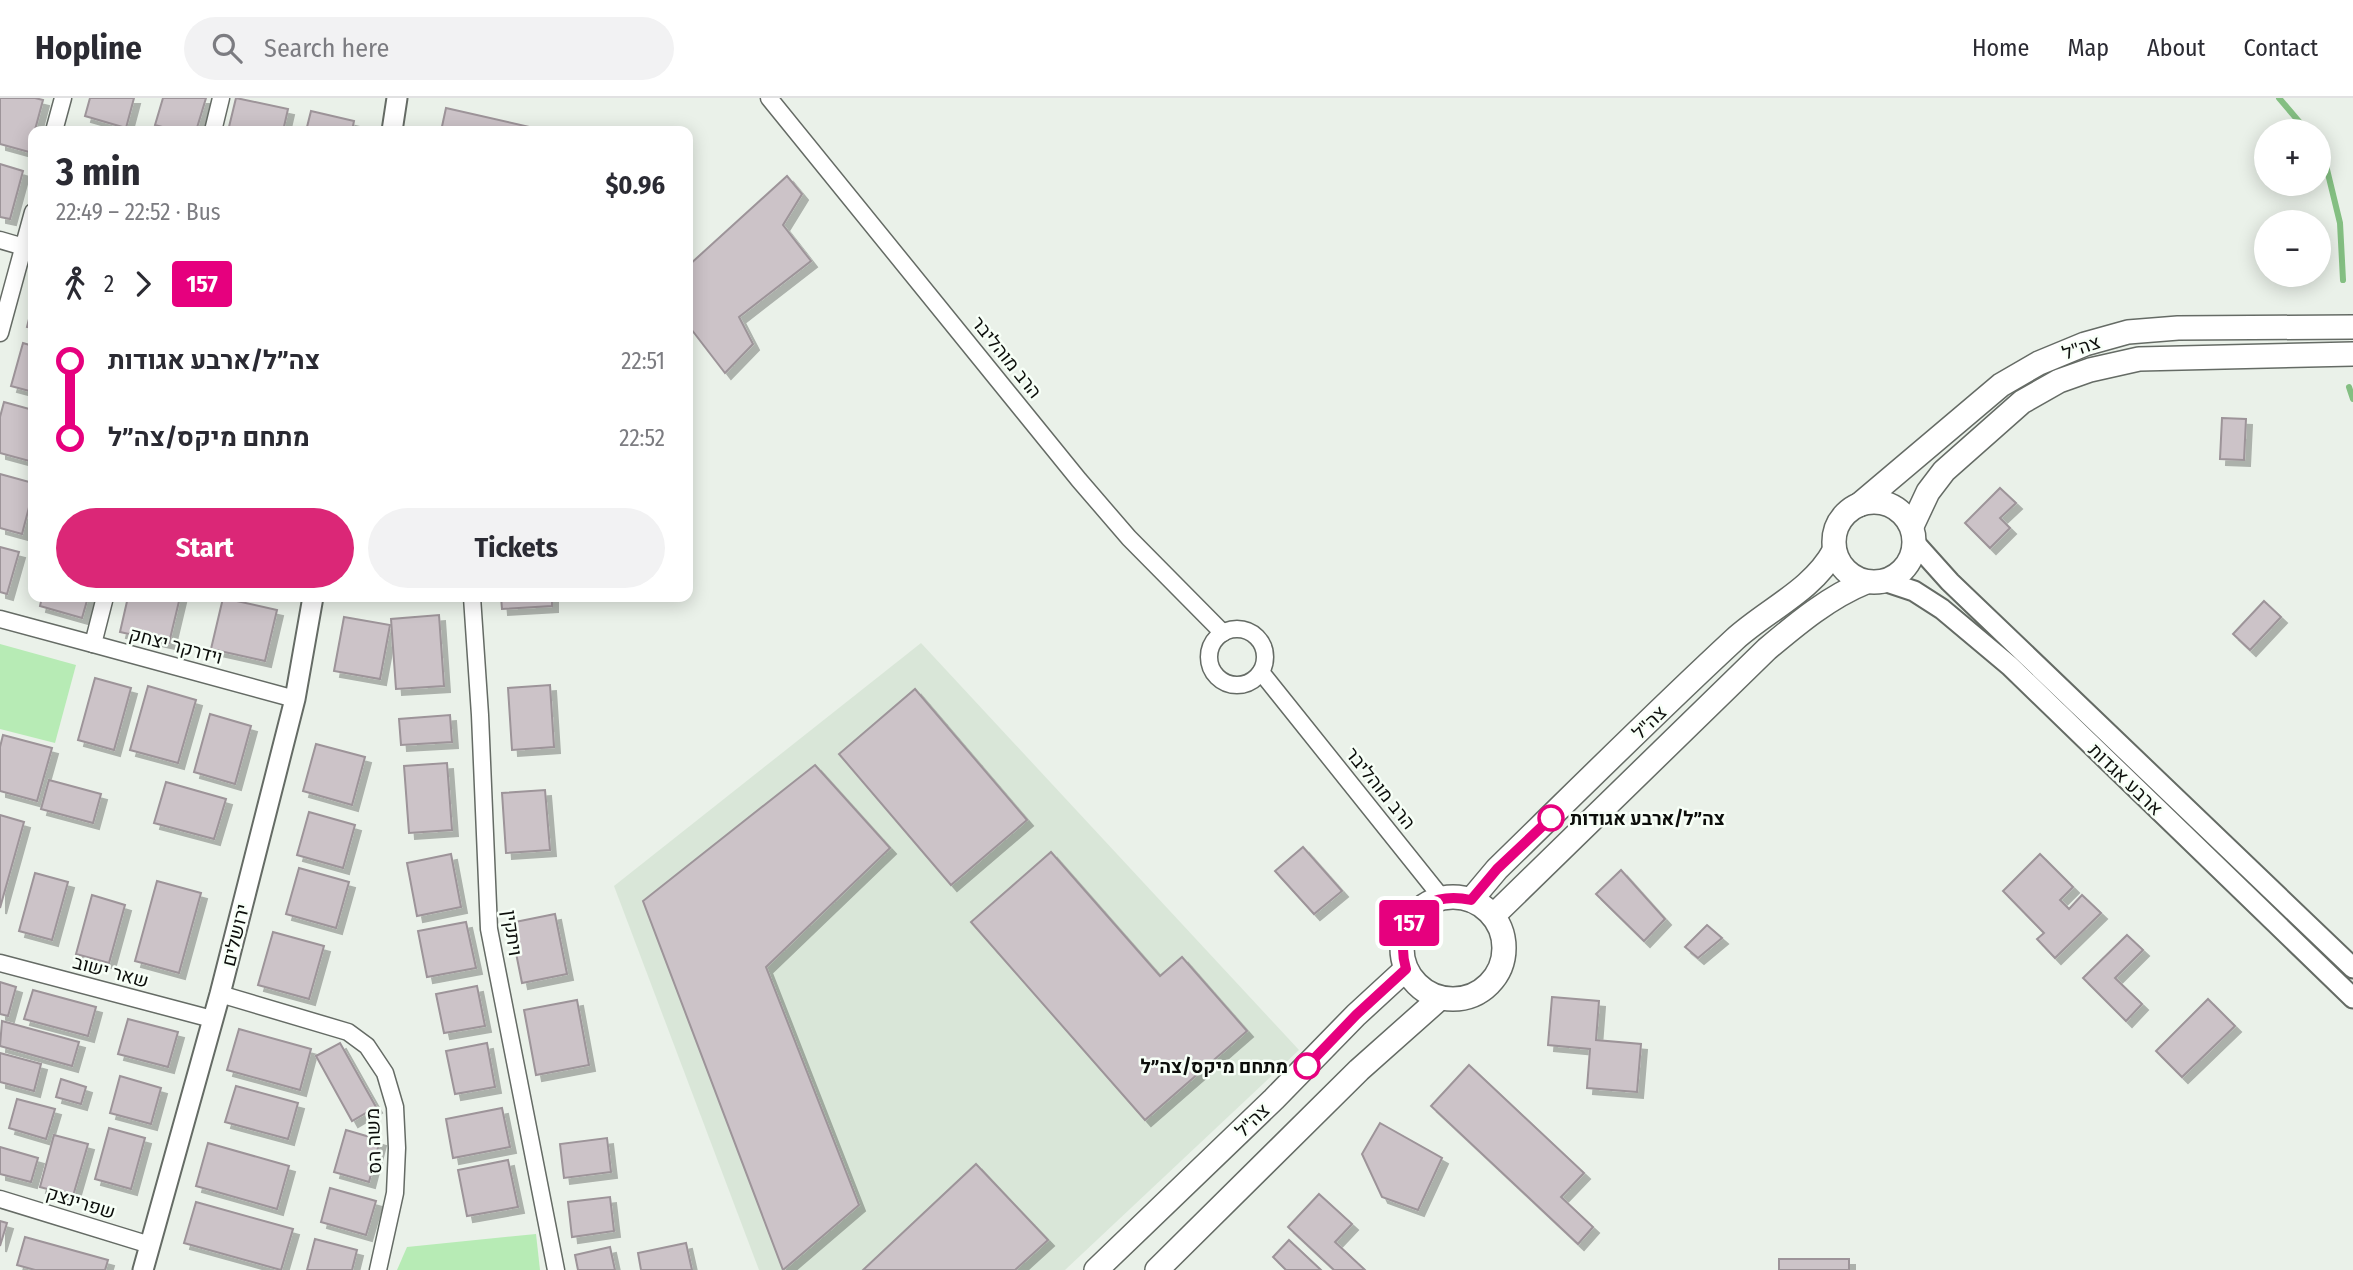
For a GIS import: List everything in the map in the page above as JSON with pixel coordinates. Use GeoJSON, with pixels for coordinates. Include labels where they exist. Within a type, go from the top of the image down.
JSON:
{"type":"FeatureCollection","features":[{"type":"Feature","properties":{"kind":"main road","name":"צה\"ל"},"geometry":{"type":"LineString","coordinates":[[1859,505],[2001,385],[2039,363],[2085,344],[2128,332],[2178,328],[2353,327]]}},
{"type":"Feature","properties":{"kind":"main road","name":"צה\"ל"},"geometry":{"type":"LineString","coordinates":[[1913,535],[1928,492],[1944,471],[2022,402],[2059,381],[2090,370],[2139,359],[2353,354]]}},
{"type":"Feature","properties":{"kind":"main road"},"geometry":{"type":"LineString","coordinates":[[1871,502],[1896,508],[1905,516],[1913,535],[1910,562],[1902,572],[1875,582],[1854,578],[1844,569],[1834,551],[1835,531],[1840,520],[1859,505],[1871,502]]}},
{"type":"Feature","properties":{"kind":"main road","name":"צה\"ל"},"geometry":{"type":"LineString","coordinates":[[1471,900],[1497,869],[1738,636],[1819,572],[1834,551]]}},
{"type":"Feature","properties":{"kind":"main road","name":"צה\"ל"},"geometry":{"type":"LineString","coordinates":[[1493,916],[1790,629],[1844,591],[1875,582]]}},
{"type":"Feature","properties":{"kind":"main road"},"geometry":{"type":"LineString","coordinates":[[1442,898],[1471,900],[1493,916],[1504,939],[1502,965],[1496,977],[1476,994],[1452,999],[1440,998],[1419,987],[1406,969],[1402,940],[1407,925],[1416,912],[1428,903],[1442,898]]}},
{"type":"Feature","properties":{"kind":"main road","name":"צה\"ל"},"geometry":{"type":"LineString","coordinates":[[1096,1270],[1406,969]]}},
{"type":"Feature","properties":{"kind":"main road","name":"צה\"ל"},"geometry":{"type":"LineString","coordinates":[[1157,1270],[1359,1070],[1440,998]]}},
{"type":"Feature","properties":{"kind":"street"},"geometry":{"type":"LineString","coordinates":[[55,126],[63,98]]}},
{"type":"Feature","properties":{"kind":"street"},"geometry":{"type":"LineString","coordinates":[[214,126],[221,98]]}},
{"type":"Feature","properties":{"kind":"street"},"geometry":{"type":"LineString","coordinates":[[393,126],[397,98]]}},
{"type":"Feature","properties":{"kind":"street","name":"הרב מוהליבר"},"geometry":{"type":"LineString","coordinates":[[769,98],[1088,490],[1129,538],[1223,633]]}},
{"type":"Feature","properties":{"kind":"street"},"geometry":{"type":"LineString","coordinates":[[0,333],[28,231]]}},
{"type":"Feature","properties":{"kind":"street"},"geometry":{"type":"LineString","coordinates":[[0,240],[24,247]]}},
{"type":"Feature","properties":{"kind":"street","name":"ארבע אגדות"},"geometry":{"type":"LineString","coordinates":[[1913,535],[1950,582],[2353,968]]}},
{"type":"Feature","properties":{"kind":"street","name":"ארבע אגדות"},"geometry":{"type":"LineString","coordinates":[[1875,582],[1914,591],[1942,609],[2002,659],[2353,999]]}},
{"type":"Feature","properties":{"kind":"street"},"geometry":{"type":"LineString","coordinates":[[93,644],[104,602]]}},
{"type":"Feature","properties":{"kind":"street","name":"ירושלים"},"geometry":{"type":"LineString","coordinates":[[143,1270],[220,994],[295,699],[312,602]]}},
{"type":"Feature","properties":{"kind":"street","name":"ויתקין"},"geometry":{"type":"LineString","coordinates":[[472,602],[489,929],[556,1270]]}},
{"type":"Feature","properties":{"kind":"street","name":"וידרקר יצחק"},"geometry":{"type":"LineString","coordinates":[[0,619],[295,699]]}},
{"type":"Feature","properties":{"kind":"street"},"geometry":{"type":"LineString","coordinates":[[1240,629],[1257,638],[1265,654],[1261,672],[1247,684],[1227,684],[1212,672],[1209,655],[1216,638],[1223,633],[1240,629]]}},
{"type":"Feature","properties":{"kind":"street","name":"הרב מוהליבר"},"geometry":{"type":"LineString","coordinates":[[1261,672],[1442,898]]}},
{"type":"Feature","properties":{"kind":"street","name":"שאר ישוב"},"geometry":{"type":"LineString","coordinates":[[0,963],[212,1019]]}},
{"type":"Feature","properties":{"kind":"street","name":"משה הס"},"geometry":{"type":"LineString","coordinates":[[220,994],[348,1032],[368,1046],[384,1073],[395,1107],[397,1159],[395,1193],[378,1270]]}},
{"type":"Feature","properties":{"kind":"street","name":"שפרינצק"},"geometry":{"type":"LineString","coordinates":[[0,1199],[150,1244]]}},
{"type":"Feature","properties":{"kind":"shaded area"},"geometry":{"type":"Polygon","coordinates":[[[921,643],[1299,1050],[1065,1270],[759,1270],[614,886],[921,643]]]}},
{"type":"Feature","properties":{"kind":"green space"},"geometry":{"type":"Polygon","coordinates":[[[0,644],[76,665],[55,743],[0,729],[0,644]]]}},
{"type":"Feature","properties":{"kind":"green space"},"geometry":{"type":"Polygon","coordinates":[[[536,1234],[540,1270],[397,1270],[407,1247],[536,1234]]]}},
{"type":"Feature","properties":{"kind":"building"},"geometry":{"type":"Polygon","coordinates":[[[0,98],[43,100],[36,126],[28,126],[28,152],[0,144],[0,98]]]}},
{"type":"Feature","properties":{"kind":"building"},"geometry":{"type":"Polygon","coordinates":[[[90,98],[134,98],[127,126],[85,116],[90,98]]]}},
{"type":"Feature","properties":{"kind":"building"},"geometry":{"type":"Polygon","coordinates":[[[163,98],[206,98],[198,126],[155,125],[163,98]]]}},
{"type":"Feature","properties":{"kind":"building"},"geometry":{"type":"Polygon","coordinates":[[[236,98],[288,109],[284,126],[229,126],[236,98]]]}},
{"type":"Feature","properties":{"kind":"building"},"geometry":{"type":"Polygon","coordinates":[[[446,108],[525,126],[442,126],[446,108]]]}},
{"type":"Feature","properties":{"kind":"building"},"geometry":{"type":"Polygon","coordinates":[[[311,111],[354,121],[353,126],[307,126],[311,111]]]}},
{"type":"Feature","properties":{"kind":"building"},"geometry":{"type":"Polygon","coordinates":[[[0,164],[23,171],[10,219],[0,217],[0,164]]]}},
{"type":"Feature","properties":{"kind":"building"},"geometry":{"type":"Polygon","coordinates":[[[787,176],[802,194],[783,225],[811,261],[739,317],[753,344],[725,373],[693,331],[693,261],[787,176]]]}},
{"type":"Feature","properties":{"kind":"building"},"geometry":{"type":"Polygon","coordinates":[[[23,343],[28,344],[28,391],[11,386],[23,343]]]}},
{"type":"Feature","properties":{"kind":"building"},"geometry":{"type":"Polygon","coordinates":[[[4,402],[28,409],[28,461],[0,453],[0,417],[4,402]]]}},
{"type":"Feature","properties":{"kind":"building"},"geometry":{"type":"Polygon","coordinates":[[[2222,418],[2246,419],[2244,460],[2220,459],[2222,418]]]}},
{"type":"Feature","properties":{"kind":"building"},"geometry":{"type":"Polygon","coordinates":[[[0,474],[28,482],[28,511],[22,534],[0,528],[0,474]]]}},
{"type":"Feature","properties":{"kind":"building"},"geometry":{"type":"Polygon","coordinates":[[[2000,488],[2016,503],[2000,518],[2010,528],[1990,548],[1965,523],[2000,488]]]}},
{"type":"Feature","properties":{"kind":"building"},"geometry":{"type":"Polygon","coordinates":[[[0,547],[19,552],[7,594],[0,592],[0,547]]]}},
{"type":"Feature","properties":{"kind":"building"},"geometry":{"type":"Polygon","coordinates":[[[2264,601],[2281,617],[2250,650],[2233,634],[2264,601]]]}},
{"type":"Feature","properties":{"kind":"building"},"geometry":{"type":"Polygon","coordinates":[[[41,602],[87,602],[82,618],[40,606],[41,602]]]}},
{"type":"Feature","properties":{"kind":"building"},"geometry":{"type":"Polygon","coordinates":[[[127,602],[179,602],[169,643],[120,632],[127,602]]]}},
{"type":"Feature","properties":{"kind":"building"},"geometry":{"type":"Polygon","coordinates":[[[222,602],[241,602],[277,610],[265,661],[211,649],[222,602]]]}},
{"type":"Feature","properties":{"kind":"building"},"geometry":{"type":"Polygon","coordinates":[[[501,602],[552,602],[552,606],[502,609],[501,602]]]}},
{"type":"Feature","properties":{"kind":"building"},"geometry":{"type":"Polygon","coordinates":[[[439,615],[444,686],[396,689],[391,619],[439,615]]]}},
{"type":"Feature","properties":{"kind":"building"},"geometry":{"type":"Polygon","coordinates":[[[344,617],[390,625],[380,679],[334,671],[344,617]]]}},
{"type":"Feature","properties":{"kind":"building"},"geometry":{"type":"Polygon","coordinates":[[[95,678],[131,688],[114,750],[78,740],[95,678]]]}},
{"type":"Feature","properties":{"kind":"building"},"geometry":{"type":"Polygon","coordinates":[[[550,685],[554,747],[512,750],[508,688],[550,685]]]}},
{"type":"Feature","properties":{"kind":"building"},"geometry":{"type":"Polygon","coordinates":[[[148,686],[196,700],[178,763],[130,750],[148,686]]]}},
{"type":"Feature","properties":{"kind":"building"},"geometry":{"type":"Polygon","coordinates":[[[915,689],[1027,820],[951,885],[839,754],[915,689]]]}},
{"type":"Feature","properties":{"kind":"building"},"geometry":{"type":"Polygon","coordinates":[[[210,714],[251,726],[235,784],[194,772],[210,714]]]}},
{"type":"Feature","properties":{"kind":"building"},"geometry":{"type":"Polygon","coordinates":[[[450,715],[452,742],[401,745],[399,719],[450,715]]]}},
{"type":"Feature","properties":{"kind":"building"},"geometry":{"type":"Polygon","coordinates":[[[3,735],[52,748],[37,801],[0,791],[0,747],[3,735]]]}},
{"type":"Feature","properties":{"kind":"building"},"geometry":{"type":"Polygon","coordinates":[[[316,744],[365,757],[352,805],[303,791],[316,744]]]}},
{"type":"Feature","properties":{"kind":"building"},"geometry":{"type":"Polygon","coordinates":[[[447,763],[452,830],[409,833],[404,766],[447,763]]]}},
{"type":"Feature","properties":{"kind":"building"},"geometry":{"type":"Polygon","coordinates":[[[815,765],[890,848],[766,967],[859,1205],[783,1270],[643,901],[815,765]]]}},
{"type":"Feature","properties":{"kind":"building"},"geometry":{"type":"Polygon","coordinates":[[[49,780],[101,794],[93,823],[41,809],[49,780]]]}},
{"type":"Feature","properties":{"kind":"building"},"geometry":{"type":"Polygon","coordinates":[[[166,782],[226,799],[214,839],[154,823],[166,782]]]}},
{"type":"Feature","properties":{"kind":"building"},"geometry":{"type":"Polygon","coordinates":[[[545,790],[550,850],[506,853],[502,793],[545,790]]]}},
{"type":"Feature","properties":{"kind":"building"},"geometry":{"type":"Polygon","coordinates":[[[309,812],[355,825],[343,868],[297,855],[309,812]]]}},
{"type":"Feature","properties":{"kind":"building"},"geometry":{"type":"Polygon","coordinates":[[[0,815],[24,822],[0,908],[0,815]]]}},
{"type":"Feature","properties":{"kind":"building"},"geometry":{"type":"Polygon","coordinates":[[[1303,847],[1342,891],[1314,914],[1275,871],[1303,847]]]}},
{"type":"Feature","properties":{"kind":"building"},"geometry":{"type":"Polygon","coordinates":[[[1051,852],[1160,976],[1182,957],[1247,1031],[1145,1120],[971,922],[1051,852]]]}},
{"type":"Feature","properties":{"kind":"building"},"geometry":{"type":"Polygon","coordinates":[[[451,854],[461,907],[417,916],[407,863],[451,854]]]}},
{"type":"Feature","properties":{"kind":"building"},"geometry":{"type":"Polygon","coordinates":[[[2040,854],[2073,887],[2060,900],[2069,909],[2082,895],[2101,913],[2055,958],[2037,939],[2044,933],[2003,891],[2040,854]]]}},
{"type":"Feature","properties":{"kind":"building"},"geometry":{"type":"Polygon","coordinates":[[[299,868],[349,882],[336,928],[286,914],[299,868]]]}},
{"type":"Feature","properties":{"kind":"building"},"geometry":{"type":"Polygon","coordinates":[[[1621,870],[1665,919],[1644,941],[1596,894],[1621,870]]]}},
{"type":"Feature","properties":{"kind":"building"},"geometry":{"type":"Polygon","coordinates":[[[35,873],[68,882],[52,940],[19,931],[35,873]]]}},
{"type":"Feature","properties":{"kind":"building"},"geometry":{"type":"Polygon","coordinates":[[[157,881],[201,893],[179,973],[135,961],[157,881]]]}},
{"type":"Feature","properties":{"kind":"building"},"geometry":{"type":"Polygon","coordinates":[[[92,895],[125,905],[109,963],[76,954],[92,895]]]}},
{"type":"Feature","properties":{"kind":"building"},"geometry":{"type":"Polygon","coordinates":[[[555,914],[567,974],[522,983],[510,923],[555,914]]]}},
{"type":"Feature","properties":{"kind":"building"},"geometry":{"type":"Polygon","coordinates":[[[466,922],[476,968],[427,977],[418,931],[466,922]]]}},
{"type":"Feature","properties":{"kind":"building"},"geometry":{"type":"Polygon","coordinates":[[[1707,925],[1722,938],[1698,958],[1685,947],[1707,925]]]}},
{"type":"Feature","properties":{"kind":"building"},"geometry":{"type":"Polygon","coordinates":[[[273,932],[324,946],[309,999],[258,985],[273,932]]]}},
{"type":"Feature","properties":{"kind":"building"},"geometry":{"type":"Polygon","coordinates":[[[2127,935],[2143,950],[2115,978],[2142,1004],[2126,1021],[2083,978],[2127,935]]]}},
{"type":"Feature","properties":{"kind":"building"},"geometry":{"type":"Polygon","coordinates":[[[0,982],[16,987],[8,1016],[0,1014],[0,982]]]}},
{"type":"Feature","properties":{"kind":"building"},"geometry":{"type":"Polygon","coordinates":[[[477,986],[485,1026],[444,1033],[436,994],[477,986]]]}},
{"type":"Feature","properties":{"kind":"building"},"geometry":{"type":"Polygon","coordinates":[[[33,990],[96,1007],[88,1036],[24,1019],[33,990]]]}},
{"type":"Feature","properties":{"kind":"building"},"geometry":{"type":"Polygon","coordinates":[[[1552,997],[1599,1001],[1596,1040],[1641,1044],[1637,1092],[1587,1088],[1590,1049],[1548,1045],[1552,997]]]}},
{"type":"Feature","properties":{"kind":"building"},"geometry":{"type":"Polygon","coordinates":[[[2208,999],[2235,1026],[2182,1077],[2156,1051],[2208,999]]]}},
{"type":"Feature","properties":{"kind":"building"},"geometry":{"type":"Polygon","coordinates":[[[577,1000],[589,1065],[536,1075],[524,1010],[577,1000]]]}},
{"type":"Feature","properties":{"kind":"building"},"geometry":{"type":"Polygon","coordinates":[[[128,1019],[178,1032],[168,1067],[118,1054],[128,1019]]]}},
{"type":"Feature","properties":{"kind":"building"},"geometry":{"type":"Polygon","coordinates":[[[2,1021],[79,1042],[72,1066],[0,1046],[2,1021]]]}},
{"type":"Feature","properties":{"kind":"building"},"geometry":{"type":"Polygon","coordinates":[[[239,1029],[311,1049],[300,1090],[227,1070],[239,1029]]]}},
{"type":"Feature","properties":{"kind":"building"},"geometry":{"type":"Polygon","coordinates":[[[340,1043],[376,1107],[352,1121],[316,1056],[340,1043]]]}},
{"type":"Feature","properties":{"kind":"building"},"geometry":{"type":"Polygon","coordinates":[[[487,1043],[495,1087],[455,1094],[446,1051],[487,1043]]]}},
{"type":"Feature","properties":{"kind":"building"},"geometry":{"type":"Polygon","coordinates":[[[0,1053],[41,1064],[34,1091],[0,1082],[0,1053]]]}},
{"type":"Feature","properties":{"kind":"building"},"geometry":{"type":"Polygon","coordinates":[[[1469,1065],[1584,1173],[1561,1197],[1593,1227],[1578,1244],[1431,1106],[1469,1065]]]}},
{"type":"Feature","properties":{"kind":"building"},"geometry":{"type":"Polygon","coordinates":[[[120,1076],[161,1088],[151,1124],[110,1113],[120,1076]]]}},
{"type":"Feature","properties":{"kind":"building"},"geometry":{"type":"Polygon","coordinates":[[[61,1079],[86,1087],[81,1104],[56,1097],[61,1079]]]}},
{"type":"Feature","properties":{"kind":"building"},"geometry":{"type":"Polygon","coordinates":[[[236,1086],[298,1103],[288,1139],[225,1122],[236,1086]]]}},
{"type":"Feature","properties":{"kind":"building"},"geometry":{"type":"Polygon","coordinates":[[[17,1099],[55,1109],[46,1139],[9,1128],[17,1099]]]}},
{"type":"Feature","properties":{"kind":"building"},"geometry":{"type":"Polygon","coordinates":[[[502,1108],[510,1147],[453,1158],[446,1119],[502,1108]]]}},
{"type":"Feature","properties":{"kind":"building"},"geometry":{"type":"Polygon","coordinates":[[[1380,1123],[1442,1158],[1418,1210],[1382,1197],[1362,1154],[1380,1123]]]}},
{"type":"Feature","properties":{"kind":"building"},"geometry":{"type":"Polygon","coordinates":[[[109,1128],[145,1138],[131,1189],[95,1179],[109,1128]]]}},
{"type":"Feature","properties":{"kind":"building"},"geometry":{"type":"Polygon","coordinates":[[[346,1130],[380,1140],[369,1182],[334,1172],[346,1130]]]}},
{"type":"Feature","properties":{"kind":"building"},"geometry":{"type":"Polygon","coordinates":[[[54,1135],[88,1144],[73,1196],[40,1187],[54,1135]]]}},
{"type":"Feature","properties":{"kind":"building"},"geometry":{"type":"Polygon","coordinates":[[[607,1138],[611,1172],[564,1178],[560,1144],[607,1138]]]}},
{"type":"Feature","properties":{"kind":"building"},"geometry":{"type":"Polygon","coordinates":[[[208,1143],[289,1166],[277,1209],[196,1186],[208,1143]]]}},
{"type":"Feature","properties":{"kind":"building"},"geometry":{"type":"Polygon","coordinates":[[[0,1147],[38,1158],[31,1182],[0,1174],[0,1147]]]}},
{"type":"Feature","properties":{"kind":"building"},"geometry":{"type":"Polygon","coordinates":[[[508,1160],[518,1207],[467,1216],[458,1170],[508,1160]]]}},
{"type":"Feature","properties":{"kind":"building"},"geometry":{"type":"Polygon","coordinates":[[[976,1164],[1048,1240],[1015,1270],[863,1270],[976,1164]]]}},
{"type":"Feature","properties":{"kind":"building"},"geometry":{"type":"Polygon","coordinates":[[[330,1188],[376,1201],[366,1235],[321,1222],[330,1188]]]}},
{"type":"Feature","properties":{"kind":"building"},"geometry":{"type":"Polygon","coordinates":[[[1319,1194],[1352,1224],[1335,1242],[1365,1270],[1334,1270],[1288,1227],[1319,1194]]]}},
{"type":"Feature","properties":{"kind":"building"},"geometry":{"type":"Polygon","coordinates":[[[610,1197],[614,1231],[572,1237],[568,1202],[610,1197]]]}},
{"type":"Feature","properties":{"kind":"building"},"geometry":{"type":"Polygon","coordinates":[[[196,1202],[293,1229],[281,1270],[184,1243],[196,1202]]]}},
{"type":"Feature","properties":{"kind":"building"},"geometry":{"type":"Polygon","coordinates":[[[0,1221],[7,1223],[0,1246],[0,1221]]]}},
{"type":"Feature","properties":{"kind":"building"},"geometry":{"type":"Polygon","coordinates":[[[25,1237],[108,1260],[105,1270],[35,1270],[17,1265],[25,1237]]]}},
{"type":"Feature","properties":{"kind":"building"},"geometry":{"type":"Polygon","coordinates":[[[315,1239],[357,1250],[352,1270],[307,1270],[315,1239]]]}},
{"type":"Feature","properties":{"kind":"building"},"geometry":{"type":"Polygon","coordinates":[[[1289,1240],[1321,1270],[1286,1270],[1273,1257],[1289,1240]]]}},
{"type":"Feature","properties":{"kind":"building"},"geometry":{"type":"Polygon","coordinates":[[[686,1243],[692,1270],[641,1270],[638,1253],[686,1243]]]}},
{"type":"Feature","properties":{"kind":"building"},"geometry":{"type":"Polygon","coordinates":[[[610,1247],[615,1270],[578,1270],[575,1255],[610,1247]]]}},
{"type":"Feature","properties":{"kind":"building"},"geometry":{"type":"Polygon","coordinates":[[[1779,1259],[1849,1259],[1849,1270],[1779,1270],[1779,1259]]]}},
{"type":"Feature","properties":{"kind":"waterway"},"geometry":{"type":"LineString","coordinates":[[2279,98],[2297,119]]}},
{"type":"Feature","properties":{"kind":"waterway"},"geometry":{"type":"LineString","coordinates":[[2331,186],[2340,223],[2343,280]]}},
{"type":"Feature","properties":{"kind":"waterway"},"geometry":{"type":"LineString","coordinates":[[2349,387],[2353,399]]}},
{"type":"Feature","properties":{"kind":"bus line","name":"157"},"geometry":{"type":"LineString","coordinates":[[1307,1066],[1356,1015],[1406,969],[1402,940],[1407,925],[1416,912],[1428,903],[1442,898],[1471,900],[1497,869],[1551,818]]}},
{"type":"Feature","properties":{"kind":"place","name":"צה״ל/ארבע אגודות"},"geometry":{"type":"Point","coordinates":[1551,818]}},
{"type":"Feature","properties":{"kind":"place","name":"מתחם מיקס/צה״ל"},"geometry":{"type":"Point","coordinates":[1307,1066]}}]}
